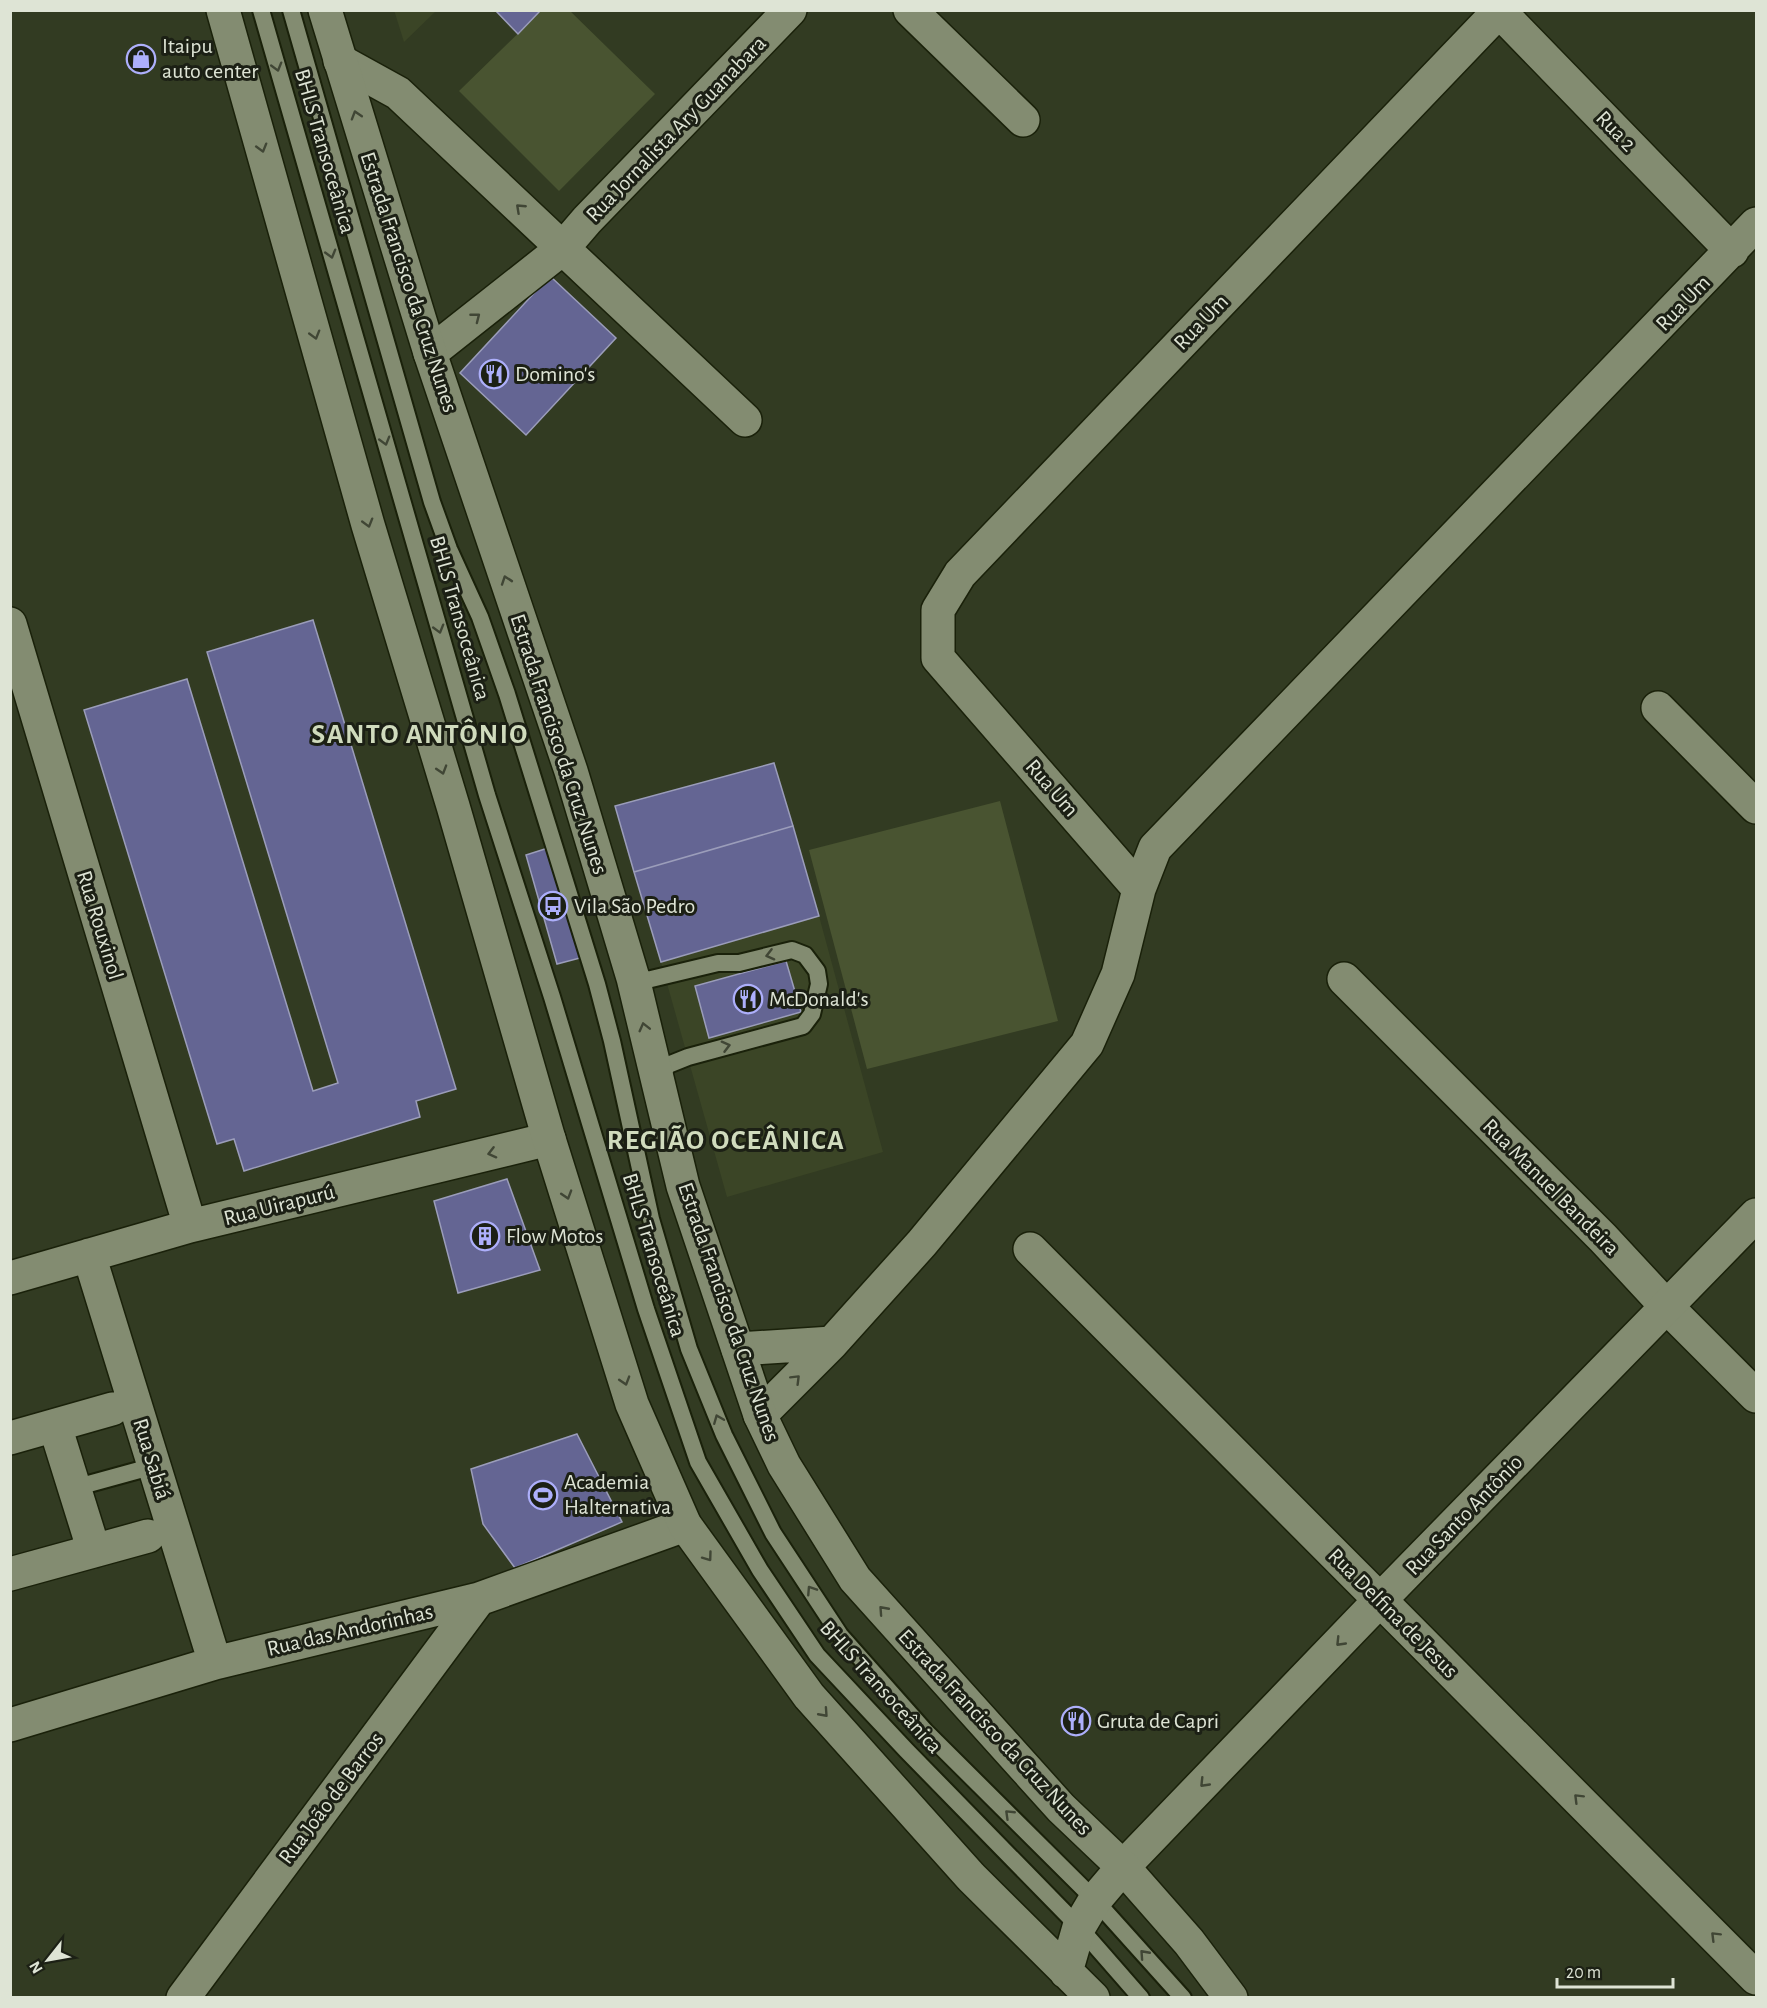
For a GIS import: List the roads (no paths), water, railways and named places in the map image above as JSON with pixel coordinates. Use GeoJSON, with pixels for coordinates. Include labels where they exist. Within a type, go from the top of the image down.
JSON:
{"type":"FeatureCollection","features":[{"type":"Feature","properties":{"kind":"street"},"geometry":{"type":"LineString","coordinates":[[223,10],[368,525],[453,806],[549,1140],[632,1404],[685,1525],[809,1696],[971,1878],[1093,1998]]}},
{"type":"Feature","properties":{"kind":"street","name":"Estrada Francisco da Cruz Nunes"},"geometry":{"type":"LineString","coordinates":[[325,10],[430,353],[571,771],[629,969],[683,1186],[760,1415],[784,1466],[855,1579],[1062,1808],[1123,1867],[1189,1942],[1231,1998]]}},
{"type":"Feature","properties":{"kind":"street","name":"Rua Jornalista Ary Guanabara"},"geometry":{"type":"LineString","coordinates":[[430,353],[563,248],[587,220],[790,10]]}},
{"type":"Feature","properties":{"kind":"street"},"geometry":{"type":"LineString","coordinates":[[910,10],[1023,120]]}},
{"type":"Feature","properties":{"kind":"street","name":"Rua 2"},"geometry":{"type":"LineString","coordinates":[[1500,11],[1732,251]]}},
{"type":"Feature","properties":{"kind":"street","name":"Rua Um"},"geometry":{"type":"LineString","coordinates":[[1500,11],[960,574],[938,610],[938,658],[1139,889],[1155,848],[1756,224]]}},
{"type":"Feature","properties":{"kind":"street"},"geometry":{"type":"LineString","coordinates":[[340,61],[398,93],[746,420]]}},
{"type":"Feature","properties":{"kind":"street","name":"Rua Rouxinol"},"geometry":{"type":"LineString","coordinates":[[10,624],[190,1226]]}},
{"type":"Feature","properties":{"kind":"street"},"geometry":{"type":"LineString","coordinates":[[1658,708],[1756,807]]}},
{"type":"Feature","properties":{"kind":"street"},"geometry":{"type":"LineString","coordinates":[[760,1415],[832,1343],[922,1243],[1087,1044],[1118,974],[1139,889]]}},
{"type":"Feature","properties":{"kind":"street","name":"Rua Manuel Bandeira"},"geometry":{"type":"LineString","coordinates":[[1344,979],[1603,1238],[1667,1307],[1756,1396]]}},
{"type":"Feature","properties":{"kind":"street","name":"Rua Uirapurú"},"geometry":{"type":"LineString","coordinates":[[10,1278],[190,1226],[549,1140]]}},
{"type":"Feature","properties":{"kind":"street","name":"Rua Santo Antônio"},"geometry":{"type":"LineString","coordinates":[[1087,1914],[1123,1867],[1756,1215]]}},
{"type":"Feature","properties":{"kind":"street","name":"Rua Delfina de Jesus"},"geometry":{"type":"LineString","coordinates":[[1030,1249],[1756,1978]]}},
{"type":"Feature","properties":{"kind":"street","name":"Rua Sabiá"},"geometry":{"type":"LineString","coordinates":[[89,1255],[214,1663]]}},
{"type":"Feature","properties":{"kind":"street"},"geometry":{"type":"LineString","coordinates":[[738,1349],[832,1343]]}},
{"type":"Feature","properties":{"kind":"street"},"geometry":{"type":"LineString","coordinates":[[10,1438],[112,1409]]}},
{"type":"Feature","properties":{"kind":"street"},"geometry":{"type":"LineString","coordinates":[[55,1426],[94,1551]]}},
{"type":"Feature","properties":{"kind":"street","name":"Rua das Andorinhas"},"geometry":{"type":"LineString","coordinates":[[10,1725],[214,1663],[479,1599],[685,1525]]}},
{"type":"Feature","properties":{"kind":"street"},"geometry":{"type":"LineString","coordinates":[[10,1574],[148,1536]]}},
{"type":"Feature","properties":{"kind":"street","name":"Rua João de Barros"},"geometry":{"type":"LineString","coordinates":[[183,1998],[479,1599]]}},
{"type":"Feature","properties":{"kind":"street"},"geometry":{"type":"LineString","coordinates":[[1066,1971],[1087,1914]]}},
{"type":"Feature","properties":{"kind":"lane","name":"BHLS Transoceânica"},"geometry":{"type":"LineString","coordinates":[[261,10],[487,795],[555,1008],[646,1309],[698,1462],[760,1570],[817,1655],[906,1750],[1087,1914],[1184,1998]]}},
{"type":"Feature","properties":{"kind":"lane","name":"BHLS Transoceânica"},"geometry":{"type":"LineString","coordinates":[[291,10],[432,502],[449,549],[480,617],[507,694],[597,984],[612,1041],[651,1219],[689,1349],[724,1435],[773,1533],[840,1635],[1087,1914],[1141,1998]]}},
{"type":"Feature","properties":{"kind":"lane"},"geometry":{"type":"LineString","coordinates":[[629,969],[647,980],[718,963],[739,963],[792,950],[805,955],[817,971],[819,984],[812,1014],[803,1026],[688,1057],[668,1065],[657,1080]]}},
{"type":"Feature","properties":{"kind":"lane"},"geometry":{"type":"LineString","coordinates":[[74,1488],[154,1466]]}},
{"type":"Feature","properties":{"kind":"place","name":"Itaipu auto center"},"geometry":{"type":"Point","coordinates":[141,59]}},
{"type":"Feature","properties":{"kind":"place","name":"Domino's"},"geometry":{"type":"Point","coordinates":[494,374]}},
{"type":"Feature","properties":{"kind":"place","name":"Vila São Pedro"},"geometry":{"type":"Point","coordinates":[553,906]}},
{"type":"Feature","properties":{"kind":"place","name":"McDonald's"},"geometry":{"type":"Point","coordinates":[748,999]}},
{"type":"Feature","properties":{"kind":"place","name":"Flow Motos"},"geometry":{"type":"Point","coordinates":[485,1236]}},
{"type":"Feature","properties":{"kind":"place","name":"Academia Halternativa"},"geometry":{"type":"Point","coordinates":[543,1495]}},
{"type":"Feature","properties":{"kind":"place","name":"Gruta de Capri"},"geometry":{"type":"Point","coordinates":[1076,1721]}},
{"type":"Feature","properties":{"kind":"district","name":"SANTO ANTÔNIO"},"geometry":{"type":"Point","coordinates":[420,735]}},
{"type":"Feature","properties":{"kind":"district","name":"REGIÃO OCEÂNICA"},"geometry":{"type":"Point","coordinates":[726,1141]}}]}
